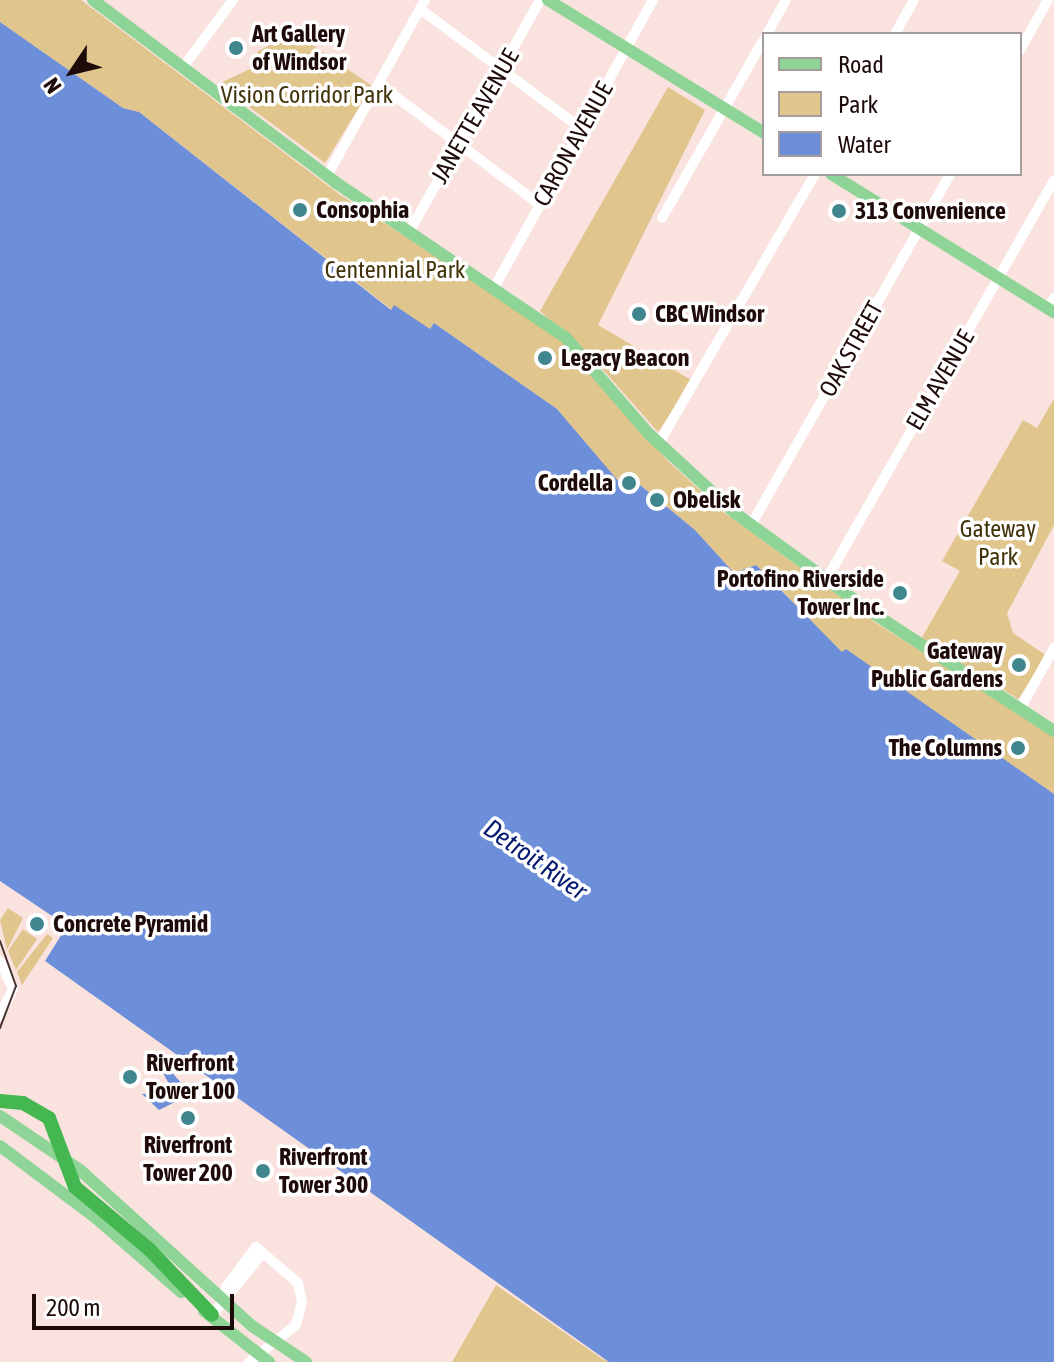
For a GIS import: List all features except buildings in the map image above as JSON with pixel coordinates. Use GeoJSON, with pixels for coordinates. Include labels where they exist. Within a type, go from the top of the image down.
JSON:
{"type":"FeatureCollection","features":[{"type":"Feature","properties":{"kind":"highway"},"geometry":{"type":"LineString","coordinates":[[0,1101],[23,1103],[49,1118],[75,1187],[202,1299],[212,1315]]}},
{"type":"Feature","properties":{"kind":"main road"},"geometry":{"type":"LineString","coordinates":[[93,0],[327,176],[566,338],[659,443],[751,525],[826,580],[1054,731]]}},
{"type":"Feature","properties":{"kind":"main road"},"geometry":{"type":"LineString","coordinates":[[548,0],[762,132]]}},
{"type":"Feature","properties":{"kind":"main road"},"geometry":{"type":"LineString","coordinates":[[834,176],[998,278],[1052,306]]}},
{"type":"Feature","properties":{"kind":"main road"},"geometry":{"type":"LineString","coordinates":[[0,1116],[80,1170],[223,1300],[273,1342],[306,1362]]}},
{"type":"Feature","properties":{"kind":"main road"},"geometry":{"type":"LineString","coordinates":[[0,1137],[18,1156],[212,1315],[225,1330],[269,1362]]}},
{"type":"Feature","properties":{"kind":"main road"},"geometry":{"type":"LineString","coordinates":[[0,1146],[18,1156]]}},
{"type":"Feature","properties":{"kind":"main road"},"geometry":{"type":"LineString","coordinates":[[225,1330],[274,1355],[279,1351],[273,1342]]}},
{"type":"Feature","properties":{"kind":"street"},"geometry":{"type":"LineString","coordinates":[[184,66],[233,0]]}},
{"type":"Feature","properties":{"kind":"street","name":"JANETTE AVENUE"},"geometry":{"type":"LineString","coordinates":[[409,232],[540,0]]}},
{"type":"Feature","properties":{"kind":"street","name":"CARON AVENUE"},"geometry":{"type":"LineString","coordinates":[[494,288],[653,0]]}},
{"type":"Feature","properties":{"kind":"street"},"geometry":{"type":"LineString","coordinates":[[767,32],[786,0]]}},
{"type":"Feature","properties":{"kind":"street"},"geometry":{"type":"LineString","coordinates":[[896,32],[914,0]]}},
{"type":"Feature","properties":{"kind":"street"},"geometry":{"type":"LineString","coordinates":[[1022,46],[1048,0]]}},
{"type":"Feature","properties":{"kind":"street"},"geometry":{"type":"LineString","coordinates":[[327,176],[422,5],[582,129]]}},
{"type":"Feature","properties":{"kind":"street"},"geometry":{"type":"LineString","coordinates":[[662,218],[762,41]]}},
{"type":"Feature","properties":{"kind":"street"},"geometry":{"type":"LineString","coordinates":[[379,84],[540,205]]}},
{"type":"Feature","properties":{"kind":"street"},"geometry":{"type":"LineString","coordinates":[[659,443],[814,176]]}},
{"type":"Feature","properties":{"kind":"street","name":"OAK STREET"},"geometry":{"type":"LineString","coordinates":[[751,525],[949,176]]}},
{"type":"Feature","properties":{"kind":"street","name":"ELM AVENUE"},"geometry":{"type":"LineString","coordinates":[[826,580],[1054,180]]}},
{"type":"Feature","properties":{"kind":"street"},"geometry":{"type":"LineString","coordinates":[[1020,709],[1054,648]]}},
{"type":"Feature","properties":{"kind":"street"},"geometry":{"type":"LineString","coordinates":[[0,961],[12,985],[10,1000],[0,1016]]}},
{"type":"Feature","properties":{"kind":"street"},"geometry":{"type":"LineString","coordinates":[[212,1315],[223,1300],[226,1287],[260,1250],[294,1278],[302,1302],[292,1330],[249,1362]]}},
{"type":"Feature","properties":{"kind":"green space","name":"Centennial Park"},"geometry":{"type":"Polygon","coordinates":[[[0,0],[81,0],[339,194],[535,320],[564,344],[667,460],[726,514],[879,625],[1054,735],[1054,794],[846,650],[842,652],[756,565],[734,573],[695,530],[640,485],[630,491],[619,482],[557,409],[434,323],[430,330],[395,306],[392,310],[139,112],[123,108],[0,22],[0,0]]]}},
{"type":"Feature","properties":{"kind":"green space","name":"Vision Corridor Park"},"geometry":{"type":"Polygon","coordinates":[[[294,32],[372,86],[325,163],[218,84],[263,63],[257,52],[294,32]]]}},
{"type":"Feature","properties":{"kind":"green space"},"geometry":{"type":"Polygon","coordinates":[[[668,87],[705,110],[598,325],[693,381],[658,432],[591,356],[540,311],[668,87]]]}},
{"type":"Feature","properties":{"kind":"green space","name":"Gateway Park"},"geometry":{"type":"Polygon","coordinates":[[[1054,399],[1054,525],[1007,613],[1013,633],[1047,656],[1018,699],[921,639],[960,571],[942,561],[1023,420],[1037,428],[1054,399]]]}},
{"type":"Feature","properties":{"kind":"green space"},"geometry":{"type":"Polygon","coordinates":[[[8,908],[23,918],[7,950],[0,920],[8,908]]]}},
{"type":"Feature","properties":{"kind":"green space"},"geometry":{"type":"Polygon","coordinates":[[[23,929],[37,939],[16,970],[8,951],[23,929]]]}},
{"type":"Feature","properties":{"kind":"green space"},"geometry":{"type":"Polygon","coordinates":[[[47,934],[53,938],[22,985],[17,972],[47,934]]]}},
{"type":"Feature","properties":{"kind":"green space"},"geometry":{"type":"Polygon","coordinates":[[[496,1285],[601,1358],[609,1362],[452,1362],[496,1285]]]}},
{"type":"Feature","properties":{"kind":"water","name":"Detroit River"},"geometry":{"type":"Polygon","coordinates":[[[0,22],[123,108],[139,112],[391,310],[394,305],[430,329],[434,323],[557,409],[620,483],[630,491],[640,485],[695,530],[734,573],[756,565],[842,652],[846,649],[1054,794],[1054,1362],[609,1362],[45,961],[67,926],[0,881],[0,22]]]}},
{"type":"Feature","properties":{"kind":"water"},"geometry":{"type":"Polygon","coordinates":[[[167,1067],[183,1085],[175,1102],[159,1110],[142,1094],[166,1093],[169,1084],[162,1071],[167,1067]]]}},
{"type":"Feature","properties":{"kind":"tram line"},"geometry":{"type":"LineString","coordinates":[[0,941],[16,986],[0,1028]]}},
{"type":"Feature","properties":{"kind":"place","name":"Art Gallery of Windsor"},"geometry":{"type":"Point","coordinates":[236,48]}},
{"type":"Feature","properties":{"kind":"place","name":"Consophia"},"geometry":{"type":"Point","coordinates":[300,210]}},
{"type":"Feature","properties":{"kind":"place","name":"313 Convenience"},"geometry":{"type":"Point","coordinates":[839,211]}},
{"type":"Feature","properties":{"kind":"place","name":"CBC Windsor"},"geometry":{"type":"Point","coordinates":[639,314]}},
{"type":"Feature","properties":{"kind":"place","name":"Legacy Beacon"},"geometry":{"type":"Point","coordinates":[545,358]}},
{"type":"Feature","properties":{"kind":"place","name":"Cordella"},"geometry":{"type":"Point","coordinates":[629,483]}},
{"type":"Feature","properties":{"kind":"place","name":"Obelisk"},"geometry":{"type":"Point","coordinates":[657,500]}},
{"type":"Feature","properties":{"kind":"place","name":"Portofino Riverside Tower Inc."},"geometry":{"type":"Point","coordinates":[900,593]}},
{"type":"Feature","properties":{"kind":"place","name":"Gateway Public Gardens"},"geometry":{"type":"Point","coordinates":[1019,665]}},
{"type":"Feature","properties":{"kind":"place","name":"The Columns"},"geometry":{"type":"Point","coordinates":[1018,748]}},
{"type":"Feature","properties":{"kind":"place","name":"Concrete Pyramid"},"geometry":{"type":"Point","coordinates":[37,924]}},
{"type":"Feature","properties":{"kind":"place","name":"Riverfront Tower 100"},"geometry":{"type":"Point","coordinates":[130,1077]}},
{"type":"Feature","properties":{"kind":"place","name":"Riverfront Tower 200"},"geometry":{"type":"Point","coordinates":[188,1118]}},
{"type":"Feature","properties":{"kind":"place","name":"Riverfront Tower 300"},"geometry":{"type":"Point","coordinates":[263,1171]}}]}
